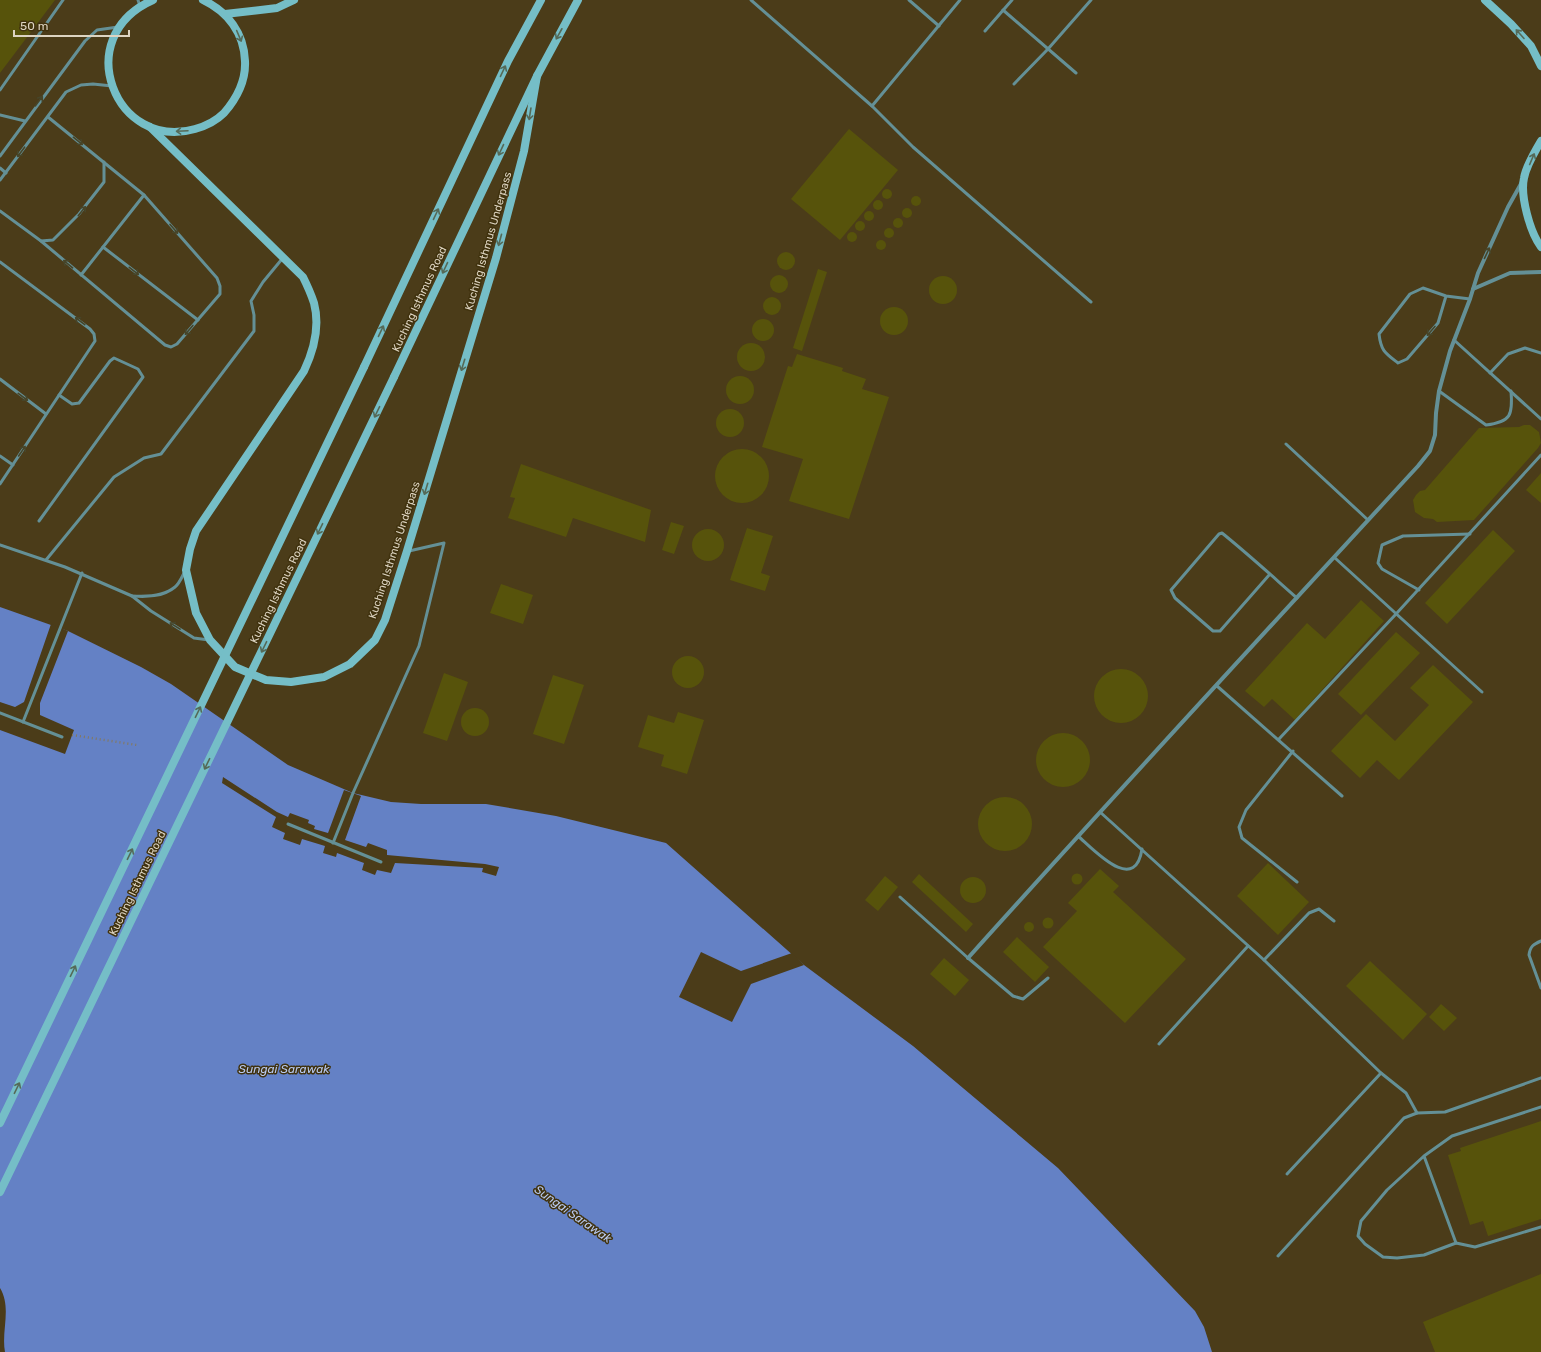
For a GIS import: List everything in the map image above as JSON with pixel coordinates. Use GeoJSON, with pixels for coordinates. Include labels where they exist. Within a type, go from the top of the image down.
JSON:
{"type":"FeatureCollection","features":[{"type":"Feature","properties":{"kind":"main road"},"geometry":{"type":"LineString","coordinates":[[153,0],[139,3],[119,27],[112,41],[108,56],[109,71],[112,86],[118,99],[127,111],[150,127],[168,131],[187,131],[205,126],[220,116],[233,103],[242,86],[246,68],[245,53],[241,39],[234,25],[225,14],[214,5],[203,0]]}},
{"type":"Feature","properties":{"kind":"main road"},"geometry":{"type":"LineString","coordinates":[[225,14],[277,8],[294,0]]}},
{"type":"Feature","properties":{"kind":"main road","name":"Kuching Isthmus Road"},"geometry":{"type":"LineString","coordinates":[[0,1123],[364,367],[508,61],[541,0]]}},
{"type":"Feature","properties":{"kind":"main road","name":"Kuching Isthmus Road"},"geometry":{"type":"LineString","coordinates":[[0,1192],[394,377],[537,76],[578,0]]}},
{"type":"Feature","properties":{"kind":"main road"},"geometry":{"type":"LineString","coordinates":[[1485,0],[1511,24],[1530,46],[1541,66]]}},
{"type":"Feature","properties":{"kind":"main road","name":"Kuching Isthmus Underpass"},"geometry":{"type":"LineString","coordinates":[[150,127],[303,277],[314,304],[316,330],[312,354],[284,402],[196,531],[190,549],[186,570],[196,613],[210,640],[235,667],[266,680],[291,682],[324,677],[350,664],[375,640],[385,620],[496,258],[524,151],[537,76]]}},
{"type":"Feature","properties":{"kind":"main road"},"geometry":{"type":"LineString","coordinates":[[1541,141],[1535,151],[1524,178],[1524,202],[1530,224],[1541,247]]}},
{"type":"Feature","properties":{"kind":"street"},"geometry":{"type":"LineString","coordinates":[[968,958],[1100,812],[1335,558],[1430,451],[1435,435],[1439,391],[1454,340],[1470,299],[1478,273],[1508,207],[1524,178]]}},
{"type":"Feature","properties":{"kind":"street"},"geometry":{"type":"LineString","coordinates":[[1473,289],[1510,273],[1541,272]]}},
{"type":"Feature","properties":{"kind":"lane"},"geometry":{"type":"LineString","coordinates":[[0,90],[62,0]]}},
{"type":"Feature","properties":{"kind":"lane"},"geometry":{"type":"LineString","coordinates":[[750,0],[872,106],[913,147],[1091,302]]}},
{"type":"Feature","properties":{"kind":"lane"},"geometry":{"type":"LineString","coordinates":[[909,0],[939,26]]}},
{"type":"Feature","properties":{"kind":"lane"},"geometry":{"type":"LineString","coordinates":[[872,106],[960,0]]}},
{"type":"Feature","properties":{"kind":"lane"},"geometry":{"type":"LineString","coordinates":[[985,31],[1012,0]]}},
{"type":"Feature","properties":{"kind":"lane"},"geometry":{"type":"LineString","coordinates":[[1014,84],[1048,49],[1091,0]]}},
{"type":"Feature","properties":{"kind":"lane"},"geometry":{"type":"LineString","coordinates":[[1003,10],[1076,73]]}},
{"type":"Feature","properties":{"kind":"lane"},"geometry":{"type":"LineString","coordinates":[[0,156],[85,41],[97,30],[119,27]]}},
{"type":"Feature","properties":{"kind":"lane"},"geometry":{"type":"LineString","coordinates":[[0,180],[66,92],[81,85],[93,84],[112,86]]}},
{"type":"Feature","properties":{"kind":"lane"},"geometry":{"type":"LineString","coordinates":[[0,115],[25,121]]}},
{"type":"Feature","properties":{"kind":"lane"},"geometry":{"type":"LineString","coordinates":[[0,211],[41,241],[165,345],[171,347],[177,344],[220,294],[220,286],[217,278],[144,195],[48,116]]}},
{"type":"Feature","properties":{"kind":"lane"},"geometry":{"type":"LineString","coordinates":[[41,241],[53,240],[79,214],[104,182],[104,162]]}},
{"type":"Feature","properties":{"kind":"lane"},"geometry":{"type":"LineString","coordinates":[[0,168],[6,173]]}},
{"type":"Feature","properties":{"kind":"lane"},"geometry":{"type":"LineString","coordinates":[[81,275],[144,195]]}},
{"type":"Feature","properties":{"kind":"lane"},"geometry":{"type":"LineString","coordinates":[[103,247],[198,320]]}},
{"type":"Feature","properties":{"kind":"lane"},"geometry":{"type":"LineString","coordinates":[[46,560],[114,477],[144,458],[161,454],[254,331],[254,315],[251,301],[263,282],[284,257]]}},
{"type":"Feature","properties":{"kind":"lane"},"geometry":{"type":"LineString","coordinates":[[0,262],[90,329],[94,334],[95,341],[0,484]]}},
{"type":"Feature","properties":{"kind":"lane"},"geometry":{"type":"LineString","coordinates":[[1446,296],[1438,323],[1407,359],[1398,363],[1384,352],[1380,345],[1379,334],[1410,294],[1422,288],[1446,296],[1470,299]]}},
{"type":"Feature","properties":{"kind":"lane"},"geometry":{"type":"LineString","coordinates":[[1454,340],[1541,419]]}},
{"type":"Feature","properties":{"kind":"lane"},"geometry":{"type":"LineString","coordinates":[[1490,372],[1508,354],[1525,348],[1541,353]]}},
{"type":"Feature","properties":{"kind":"lane"},"geometry":{"type":"LineString","coordinates":[[39,521],[143,377],[138,369],[114,358],[79,402],[72,404],[59,395]]}},
{"type":"Feature","properties":{"kind":"lane"},"geometry":{"type":"LineString","coordinates":[[0,379],[46,414]]}},
{"type":"Feature","properties":{"kind":"lane"},"geometry":{"type":"LineString","coordinates":[[1439,391],[1486,425],[1499,424],[1507,418],[1513,409],[1511,391]]}},
{"type":"Feature","properties":{"kind":"lane"},"geometry":{"type":"LineString","coordinates":[[1286,444],[1368,520]]}},
{"type":"Feature","properties":{"kind":"lane"},"geometry":{"type":"LineString","coordinates":[[1279,739],[1419,590],[1541,455]]}},
{"type":"Feature","properties":{"kind":"lane"},"geometry":{"type":"LineString","coordinates":[[0,456],[13,465]]}},
{"type":"Feature","properties":{"kind":"lane"},"geometry":{"type":"LineString","coordinates":[[1270,574],[1220,631],[1213,631],[1176,598],[1171,590],[1219,534],[1222,533],[1270,574],[1297,598]]}},
{"type":"Feature","properties":{"kind":"lane"},"geometry":{"type":"LineString","coordinates":[[1419,590],[1382,569],[1378,563],[1382,545],[1403,536],[1470,534]]}},
{"type":"Feature","properties":{"kind":"lane"},"geometry":{"type":"LineString","coordinates":[[333,843],[353,793],[419,646],[444,543],[407,551]]}},
{"type":"Feature","properties":{"kind":"lane"},"geometry":{"type":"LineString","coordinates":[[0,545],[82,573],[132,596],[151,611],[194,638],[210,640]]}},
{"type":"Feature","properties":{"kind":"lane"},"geometry":{"type":"LineString","coordinates":[[1335,558],[1482,692]]}},
{"type":"Feature","properties":{"kind":"lane"},"geometry":{"type":"LineString","coordinates":[[132,596],[147,597],[160,594],[176,587],[186,570]]}},
{"type":"Feature","properties":{"kind":"lane"},"geometry":{"type":"LineString","coordinates":[[23,722],[82,573]]}},
{"type":"Feature","properties":{"kind":"lane"},"geometry":{"type":"LineString","coordinates":[[1217,686],[1293,751],[1342,796]]}},
{"type":"Feature","properties":{"kind":"lane"},"geometry":{"type":"LineString","coordinates":[[0,713],[62,737]]}},
{"type":"Feature","properties":{"kind":"lane"},"geometry":{"type":"LineString","coordinates":[[1293,751],[1246,810],[1239,827],[1242,838],[1297,882]]}},
{"type":"Feature","properties":{"kind":"lane"},"geometry":{"type":"LineString","coordinates":[[1100,812],[1264,960],[1381,1073],[1406,1093],[1417,1113]]}},
{"type":"Feature","properties":{"kind":"lane"},"geometry":{"type":"LineString","coordinates":[[288,824],[381,862]]}},
{"type":"Feature","properties":{"kind":"lane"},"geometry":{"type":"LineString","coordinates":[[1078,836],[1108,862],[1119,869],[1127,870],[1136,866],[1141,858],[1142,850]]}},
{"type":"Feature","properties":{"kind":"lane"},"geometry":{"type":"LineString","coordinates":[[900,897],[1013,996],[1024,999],[1048,978]]}},
{"type":"Feature","properties":{"kind":"lane"},"geometry":{"type":"LineString","coordinates":[[1264,960],[1309,913],[1319,909],[1334,921]]}},
{"type":"Feature","properties":{"kind":"lane"},"geometry":{"type":"LineString","coordinates":[[1541,941],[1534,944],[1530,949],[1529,955],[1541,988]]}},
{"type":"Feature","properties":{"kind":"lane"},"geometry":{"type":"LineString","coordinates":[[1159,1044],[1248,946]]}},
{"type":"Feature","properties":{"kind":"lane"},"geometry":{"type":"LineString","coordinates":[[1287,1174],[1381,1073]]}},
{"type":"Feature","properties":{"kind":"lane"},"geometry":{"type":"LineString","coordinates":[[1278,1256],[1404,1118],[1417,1113],[1446,1112],[1541,1078]]}},
{"type":"Feature","properties":{"kind":"lane"},"geometry":{"type":"LineString","coordinates":[[1541,1107],[1452,1136],[1424,1156],[1395,1182],[1361,1221],[1358,1236],[1365,1244],[1382,1257],[1397,1258],[1424,1255],[1456,1243],[1475,1247],[1541,1227]]}},
{"type":"Feature","properties":{"kind":"lane"},"geometry":{"type":"LineString","coordinates":[[1424,1156],[1456,1243]]}},
{"type":"Feature","properties":{"kind":"path"},"geometry":{"type":"LineString","coordinates":[[72,735],[137,745]]}},
{"type":"Feature","properties":{"kind":"water","name":"Sungai Sarawak"},"geometry":{"type":"Polygon","coordinates":[[[0,607],[68,631],[141,667],[171,684],[288,765],[353,793],[391,802],[421,804],[486,804],[556,816],[666,843],[804,965],[913,1046],[1058,1168],[1195,1311],[1204,1327],[1212,1352],[5,1352],[4,1336],[6,1312],[5,1303],[0,1288],[0,607]]]}},
{"type":"Feature","properties":{"kind":"pier"},"geometry":{"type":"Polygon","coordinates":[[[51,624],[68,631],[40,703],[40,715],[74,730],[65,754],[0,730],[0,702],[15,707],[24,702],[51,624]]]}},
{"type":"Feature","properties":{"kind":"pier"},"geometry":{"type":"Polygon","coordinates":[[[223,777],[277,812],[288,817],[290,813],[309,820],[308,823],[315,826],[314,829],[328,833],[344,790],[361,796],[345,840],[366,847],[368,843],[387,850],[387,855],[485,864],[499,867],[496,876],[482,872],[483,868],[395,863],[391,873],[377,870],[375,875],[362,870],[364,863],[337,853],[336,857],[323,853],[325,846],[302,839],[300,845],[283,839],[285,833],[272,827],[276,817],[222,783],[223,777]]]}},
{"type":"Feature","properties":{"kind":"pier"},"geometry":{"type":"Polygon","coordinates":[[[701,952],[741,971],[792,953],[804,965],[751,984],[732,1022],[679,997],[701,952]]]}},
{"type":"Feature","properties":{"kind":"building"},"geometry":{"type":"Polygon","coordinates":[[[0,0],[55,0],[0,73],[0,0]]]}},
{"type":"Feature","properties":{"kind":"building"},"geometry":{"type":"Polygon","coordinates":[[[849,129],[898,170],[840,240],[791,199],[849,129]]]}},
{"type":"Feature","properties":{"kind":"building"},"geometry":{"type":"Polygon","coordinates":[[[885,189],[889,189],[891,190],[891,198],[885,199],[882,196],[882,192],[885,189]]]}},
{"type":"Feature","properties":{"kind":"building"},"geometry":{"type":"Polygon","coordinates":[[[914,196],[918,196],[920,197],[920,205],[914,206],[911,203],[911,199],[914,196]]]}},
{"type":"Feature","properties":{"kind":"building"},"geometry":{"type":"Polygon","coordinates":[[[876,200],[880,200],[882,201],[882,209],[876,210],[873,207],[873,203],[876,200]]]}},
{"type":"Feature","properties":{"kind":"building"},"geometry":{"type":"Polygon","coordinates":[[[905,208],[909,208],[911,209],[911,217],[905,218],[902,215],[902,211],[905,208]]]}},
{"type":"Feature","properties":{"kind":"building"},"geometry":{"type":"Polygon","coordinates":[[[867,211],[871,211],[873,212],[873,220],[867,221],[864,218],[864,214],[867,211]]]}},
{"type":"Feature","properties":{"kind":"building"},"geometry":{"type":"Polygon","coordinates":[[[896,218],[900,218],[902,219],[902,227],[896,228],[893,225],[893,221],[896,218]]]}},
{"type":"Feature","properties":{"kind":"building"},"geometry":{"type":"Polygon","coordinates":[[[858,221],[862,221],[864,222],[864,230],[858,231],[855,228],[855,224],[858,221]]]}},
{"type":"Feature","properties":{"kind":"building"},"geometry":{"type":"Polygon","coordinates":[[[887,228],[891,228],[893,229],[893,237],[887,238],[884,235],[884,231],[887,228]]]}},
{"type":"Feature","properties":{"kind":"building"},"geometry":{"type":"Polygon","coordinates":[[[850,232],[854,232],[856,233],[856,241],[850,242],[847,239],[847,235],[850,232]]]}},
{"type":"Feature","properties":{"kind":"building"},"geometry":{"type":"Polygon","coordinates":[[[879,240],[883,240],[885,241],[885,249],[879,250],[876,247],[876,243],[879,240]]]}},
{"type":"Feature","properties":{"kind":"building"},"geometry":{"type":"Polygon","coordinates":[[[786,252],[792,255],[795,261],[792,267],[786,270],[780,267],[777,261],[780,255],[786,252]]]}},
{"type":"Feature","properties":{"kind":"building"},"geometry":{"type":"Polygon","coordinates":[[[818,269],[827,272],[802,351],[793,348],[818,269]]]}},
{"type":"Feature","properties":{"kind":"building"},"geometry":{"type":"Polygon","coordinates":[[[779,275],[785,278],[788,284],[785,290],[779,293],[773,290],[770,284],[773,278],[779,275]]]}},
{"type":"Feature","properties":{"kind":"building"},"geometry":{"type":"Polygon","coordinates":[[[943,276],[953,280],[957,290],[953,300],[943,304],[933,300],[929,290],[933,280],[943,276]]]}},
{"type":"Feature","properties":{"kind":"building"},"geometry":{"type":"Polygon","coordinates":[[[772,297],[778,300],[781,306],[778,312],[772,315],[766,312],[763,306],[766,300],[772,297]]]}},
{"type":"Feature","properties":{"kind":"building"},"geometry":{"type":"Polygon","coordinates":[[[894,307],[904,311],[908,321],[904,331],[894,335],[884,331],[880,321],[884,311],[894,307]]]}},
{"type":"Feature","properties":{"kind":"building"},"geometry":{"type":"Polygon","coordinates":[[[763,319],[771,322],[774,330],[771,338],[763,341],[755,338],[752,330],[755,322],[763,319]]]}},
{"type":"Feature","properties":{"kind":"building"},"geometry":{"type":"Polygon","coordinates":[[[751,343],[761,347],[765,357],[761,367],[751,371],[741,367],[737,357],[741,347],[751,343]]]}},
{"type":"Feature","properties":{"kind":"building"},"geometry":{"type":"Polygon","coordinates":[[[797,354],[843,368],[842,371],[866,379],[862,389],[889,397],[849,519],[789,501],[803,459],[762,447],[788,366],[792,367],[797,354]]]}},
{"type":"Feature","properties":{"kind":"building"},"geometry":{"type":"Polygon","coordinates":[[[740,376],[750,380],[754,390],[750,400],[740,404],[730,400],[726,390],[730,380],[740,376]]]}},
{"type":"Feature","properties":{"kind":"building"},"geometry":{"type":"Polygon","coordinates":[[[730,409],[740,413],[744,423],[740,433],[730,437],[720,433],[716,423],[720,413],[730,409]]]}},
{"type":"Feature","properties":{"kind":"building"},"geometry":{"type":"Polygon","coordinates":[[[1530,425],[1539,432],[1541,443],[1474,520],[1437,522],[1433,519],[1424,518],[1415,512],[1413,500],[1416,495],[1420,491],[1425,490],[1479,428],[1519,427],[1530,425]]]}},
{"type":"Feature","properties":{"kind":"building"},"geometry":{"type":"Polygon","coordinates":[[[742,449],[752,451],[761,457],[767,466],[769,476],[767,486],[761,495],[752,501],[742,503],[732,501],[723,495],[717,486],[715,476],[717,466],[723,457],[732,451],[742,449]]]}},
{"type":"Feature","properties":{"kind":"building"},"geometry":{"type":"Polygon","coordinates":[[[521,464],[651,510],[645,542],[573,518],[566,537],[508,518],[515,498],[510,497],[521,464]]]}},
{"type":"Feature","properties":{"kind":"building"},"geometry":{"type":"Polygon","coordinates":[[[1541,473],[1541,503],[1526,490],[1541,473]]]}},
{"type":"Feature","properties":{"kind":"building"},"geometry":{"type":"Polygon","coordinates":[[[671,522],[684,526],[674,554],[662,550],[671,522]]]}},
{"type":"Feature","properties":{"kind":"building"},"geometry":{"type":"Polygon","coordinates":[[[747,528],[773,536],[761,573],[770,576],[765,591],[730,580],[747,528]]]}},
{"type":"Feature","properties":{"kind":"building"},"geometry":{"type":"Polygon","coordinates":[[[708,529],[714,530],[721,536],[724,545],[723,551],[717,558],[708,561],[702,560],[695,554],[692,545],[693,539],[699,532],[708,529]]]}},
{"type":"Feature","properties":{"kind":"building"},"geometry":{"type":"Polygon","coordinates":[[[1493,530],[1515,551],[1447,624],[1425,603],[1493,530]]]}},
{"type":"Feature","properties":{"kind":"building"},"geometry":{"type":"Polygon","coordinates":[[[501,584],[533,595],[523,624],[490,613],[501,584]]]}},
{"type":"Feature","properties":{"kind":"building"},"geometry":{"type":"Polygon","coordinates":[[[1361,600],[1384,621],[1295,720],[1272,699],[1264,707],[1245,691],[1307,623],[1325,639],[1361,600]]]}},
{"type":"Feature","properties":{"kind":"building"},"geometry":{"type":"Polygon","coordinates":[[[1396,632],[1420,653],[1361,715],[1338,694],[1396,632]]]}},
{"type":"Feature","properties":{"kind":"building"},"geometry":{"type":"Polygon","coordinates":[[[688,656],[694,657],[701,663],[704,672],[703,678],[697,685],[688,688],[682,687],[675,681],[672,672],[673,666],[679,659],[688,656]]]}},
{"type":"Feature","properties":{"kind":"building"},"geometry":{"type":"Polygon","coordinates":[[[1433,665],[1473,702],[1399,780],[1377,760],[1360,778],[1331,751],[1366,714],[1395,741],[1429,705],[1410,688],[1433,665]]]}},
{"type":"Feature","properties":{"kind":"building"},"geometry":{"type":"Polygon","coordinates":[[[1116,669],[1126,669],[1136,673],[1144,681],[1148,691],[1148,701],[1144,711],[1136,719],[1126,723],[1116,723],[1106,719],[1098,711],[1094,701],[1094,691],[1098,681],[1106,673],[1116,669]]]}},
{"type":"Feature","properties":{"kind":"building"},"geometry":{"type":"Polygon","coordinates":[[[444,673],[468,682],[447,741],[423,733],[444,673]]]}},
{"type":"Feature","properties":{"kind":"building"},"geometry":{"type":"Polygon","coordinates":[[[553,675],[584,685],[564,744],[533,734],[553,675]]]}},
{"type":"Feature","properties":{"kind":"building"},"geometry":{"type":"Polygon","coordinates":[[[475,708],[485,712],[489,722],[485,732],[475,736],[465,732],[461,722],[465,712],[475,708]]]}},
{"type":"Feature","properties":{"kind":"building"},"geometry":{"type":"Polygon","coordinates":[[[678,712],[704,720],[687,774],[661,766],[664,755],[638,747],[648,715],[674,723],[678,712]]]}},
{"type":"Feature","properties":{"kind":"building"},"geometry":{"type":"Polygon","coordinates":[[[1058,733],[1068,733],[1078,737],[1086,745],[1090,755],[1090,765],[1086,775],[1078,783],[1068,787],[1058,787],[1048,783],[1040,775],[1036,765],[1036,755],[1040,745],[1048,737],[1058,733]]]}},
{"type":"Feature","properties":{"kind":"building"},"geometry":{"type":"Polygon","coordinates":[[[1000,797],[1010,797],[1020,801],[1028,809],[1032,819],[1032,829],[1028,839],[1020,847],[1010,851],[1000,851],[990,847],[982,839],[978,829],[978,819],[982,809],[990,801],[1000,797]]]}},
{"type":"Feature","properties":{"kind":"building"},"geometry":{"type":"Polygon","coordinates":[[[1268,863],[1309,902],[1278,935],[1237,896],[1268,863]]]}},
{"type":"Feature","properties":{"kind":"building"},"geometry":{"type":"Polygon","coordinates":[[[1100,869],[1119,886],[1113,892],[1186,959],[1125,1023],[1043,947],[1077,911],[1068,903],[1100,869]]]}},
{"type":"Feature","properties":{"kind":"building"},"geometry":{"type":"Polygon","coordinates":[[[919,874],[973,924],[966,932],[912,882],[919,874]]]}},
{"type":"Feature","properties":{"kind":"building"},"geometry":{"type":"Polygon","coordinates":[[[1075,874],[1079,874],[1081,875],[1081,883],[1075,884],[1072,881],[1072,877],[1075,874]]]}},
{"type":"Feature","properties":{"kind":"building"},"geometry":{"type":"Polygon","coordinates":[[[885,876],[898,887],[878,911],[865,900],[885,876]]]}},
{"type":"Feature","properties":{"kind":"building"},"geometry":{"type":"Polygon","coordinates":[[[973,877],[982,881],[986,890],[982,899],[973,903],[964,899],[960,890],[964,881],[973,877]]]}},
{"type":"Feature","properties":{"kind":"building"},"geometry":{"type":"Polygon","coordinates":[[[1046,918],[1050,918],[1052,919],[1052,927],[1046,928],[1043,925],[1043,921],[1046,918]]]}},
{"type":"Feature","properties":{"kind":"building"},"geometry":{"type":"Polygon","coordinates":[[[1027,922],[1031,922],[1033,923],[1033,931],[1027,932],[1024,929],[1024,925],[1027,922]]]}},
{"type":"Feature","properties":{"kind":"building"},"geometry":{"type":"Polygon","coordinates":[[[1017,937],[1049,967],[1035,982],[1003,952],[1017,937]]]}},
{"type":"Feature","properties":{"kind":"building"},"geometry":{"type":"Polygon","coordinates":[[[944,958],[969,980],[955,996],[930,974],[944,958]]]}},
{"type":"Feature","properties":{"kind":"building"},"geometry":{"type":"Polygon","coordinates":[[[1370,961],[1427,1014],[1403,1040],[1346,986],[1370,961]]]}},
{"type":"Feature","properties":{"kind":"building"},"geometry":{"type":"Polygon","coordinates":[[[1441,1004],[1457,1018],[1444,1031],[1429,1017],[1441,1004]]]}},
{"type":"Feature","properties":{"kind":"building"},"geometry":{"type":"Polygon","coordinates":[[[1541,1121],[1541,1219],[1488,1236],[1483,1221],[1470,1225],[1448,1155],[1461,1151],[1460,1148],[1541,1121]]]}},
{"type":"Feature","properties":{"kind":"building"},"geometry":{"type":"Polygon","coordinates":[[[1541,1274],[1541,1352],[1435,1352],[1423,1322],[1541,1274]]]}}]}
